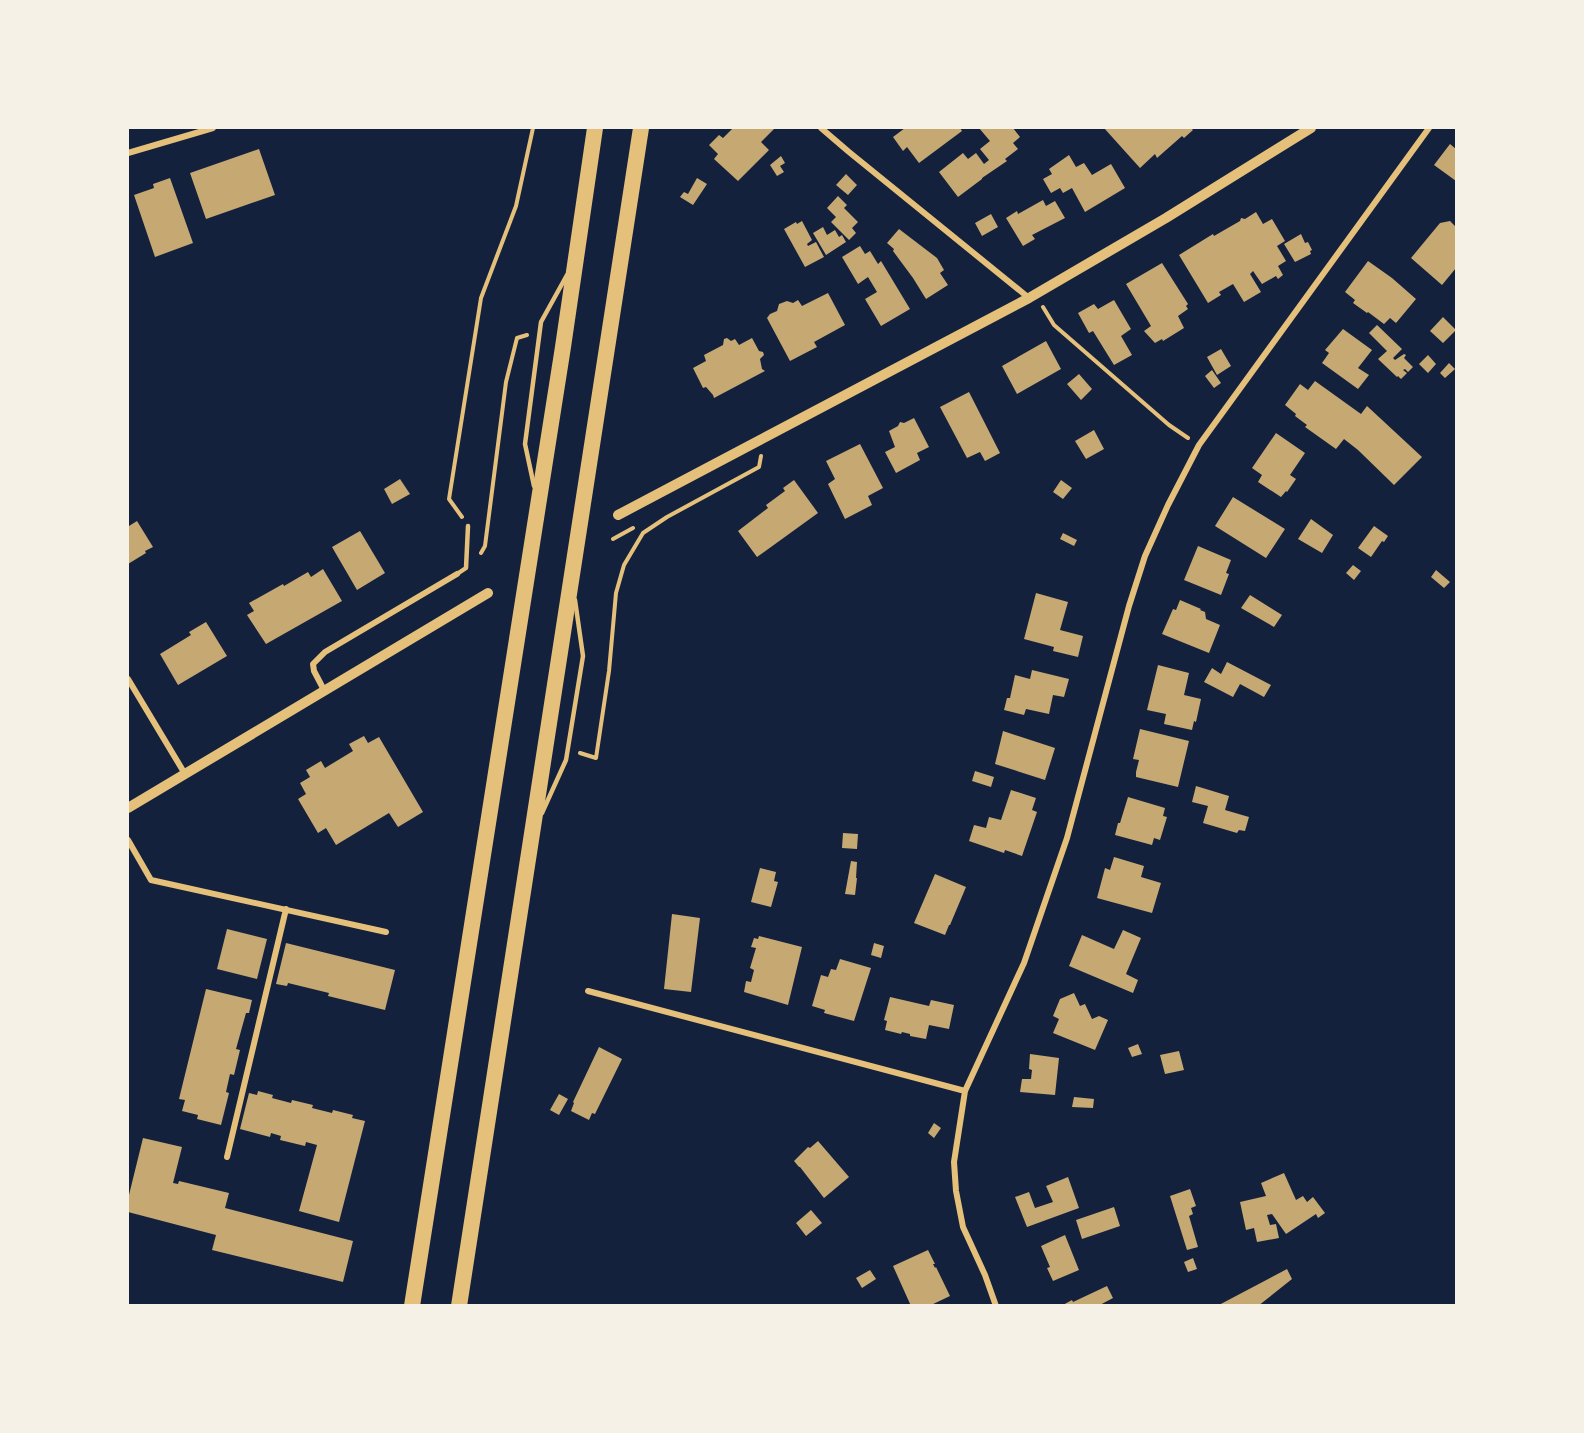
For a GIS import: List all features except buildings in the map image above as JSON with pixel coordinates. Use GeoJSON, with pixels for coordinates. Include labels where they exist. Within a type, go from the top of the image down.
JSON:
{"type":"FeatureCollection","features":[{"type":"Feature","properties":{"kind":"highway"},"geometry":{"type":"LineString","coordinates":[[412,1305],[538,507],[595,128]]}},
{"type":"Feature","properties":{"kind":"highway"},"geometry":{"type":"LineString","coordinates":[[459,1305],[641,128]]}},
{"type":"Feature","properties":{"kind":"street"},"geometry":{"type":"LineString","coordinates":[[128,153],[213,128]]}},
{"type":"Feature","properties":{"kind":"street"},"geometry":{"type":"LineString","coordinates":[[821,128],[1029,298]]}},
{"type":"Feature","properties":{"kind":"street"},"geometry":{"type":"LineString","coordinates":[[618,515],[1029,298],[1166,218],[1311,128]]}},
{"type":"Feature","properties":{"kind":"street"},"geometry":{"type":"LineString","coordinates":[[996,1305],[986,1275],[963,1227],[956,1191],[954,1162],[965,1091],[1024,963],[1067,838],[1128,606],[1145,556],[1199,445],[1429,128]]}},
{"type":"Feature","properties":{"kind":"street"},"geometry":{"type":"LineString","coordinates":[[324,690],[314,671],[313,664],[325,652],[457,574]]}},
{"type":"Feature","properties":{"kind":"street"},"geometry":{"type":"LineString","coordinates":[[128,808],[488,593]]}},
{"type":"Feature","properties":{"kind":"street"},"geometry":{"type":"LineString","coordinates":[[128,679],[185,774]]}},
{"type":"Feature","properties":{"kind":"street"},"geometry":{"type":"LineString","coordinates":[[128,840],[152,879],[386,932]]}},
{"type":"Feature","properties":{"kind":"street"},"geometry":{"type":"LineString","coordinates":[[227,1157],[286,909]]}},
{"type":"Feature","properties":{"kind":"street"},"geometry":{"type":"LineString","coordinates":[[588,991],[965,1091]]}},
{"type":"Feature","properties":{"kind":"lane"},"geometry":{"type":"LineString","coordinates":[[538,507],[525,444],[541,322],[575,260]]}},
{"type":"Feature","properties":{"kind":"lane"},"geometry":{"type":"LineString","coordinates":[[457,574],[466,568],[468,526]]}},
{"type":"Feature","properties":{"kind":"path"},"geometry":{"type":"LineString","coordinates":[[468,526],[450,499],[479,309],[481,298],[516,206],[533,128]]}},
{"type":"Feature","properties":{"kind":"path"},"geometry":{"type":"LineString","coordinates":[[1029,298],[1043,307],[1054,325],[1116,380],[1169,425],[1199,445]]}},
{"type":"Feature","properties":{"kind":"path"},"geometry":{"type":"LineString","coordinates":[[466,568],[476,561],[485,546],[506,382],[517,338],[527,336]]}},
{"type":"Feature","properties":{"kind":"path"},"geometry":{"type":"LineString","coordinates":[[577,752],[596,758],[609,672],[616,593],[624,565],[643,533],[759,466],[764,437]]}}]}
